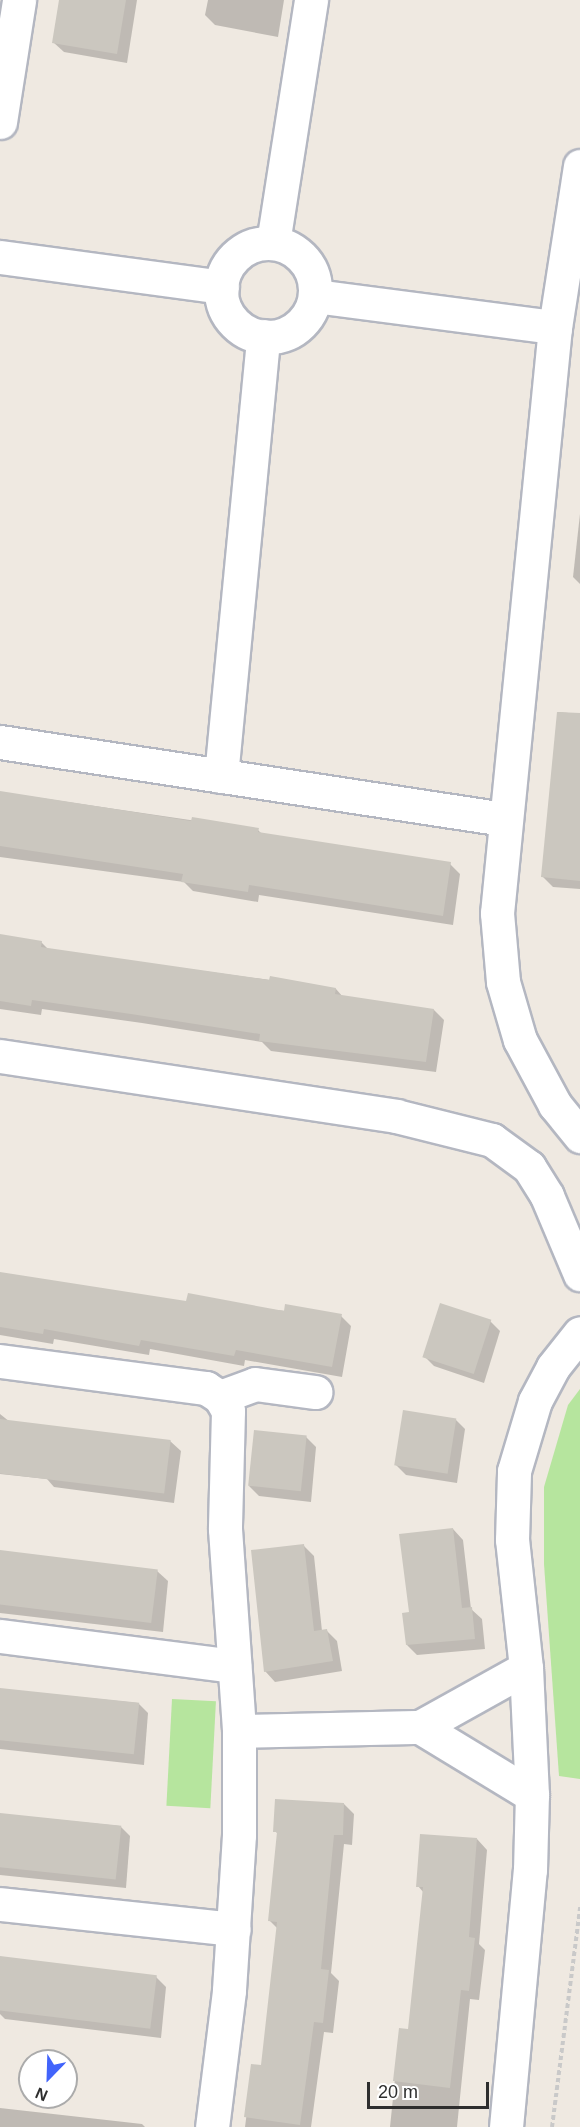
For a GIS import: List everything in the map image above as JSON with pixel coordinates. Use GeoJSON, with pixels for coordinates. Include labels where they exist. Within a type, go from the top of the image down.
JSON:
{"type":"FeatureCollection","features":[{"type":"Feature","properties":{"kind":"street"},"geometry":{"type":"LineString","coordinates":[[0,122],[19,0]]}},
{"type":"Feature","properties":{"kind":"street"},"geometry":{"type":"LineString","coordinates":[[273,243],[311,0]]}},
{"type":"Feature","properties":{"kind":"street"},"geometry":{"type":"LineString","coordinates":[[580,166],[555,327],[504,819],[497,913],[507,999],[520,1040],[537,1075],[580,1136]]}},
{"type":"Feature","properties":{"kind":"street"},"geometry":{"type":"LineString","coordinates":[[261,243],[273,243],[286,246],[305,261],[315,284],[315,296],[312,308],[297,327],[263,336],[251,333],[232,320],[222,299],[222,287],[224,275],[238,254],[261,243]]}},
{"type":"Feature","properties":{"kind":"street"},"geometry":{"type":"LineString","coordinates":[[0,257],[222,287]]}},
{"type":"Feature","properties":{"kind":"street"},"geometry":{"type":"LineString","coordinates":[[315,296],[555,327]]}},
{"type":"Feature","properties":{"kind":"street"},"geometry":{"type":"LineString","coordinates":[[221,776],[263,336]]}},
{"type":"Feature","properties":{"kind":"street"},"geometry":{"type":"LineString","coordinates":[[0,742],[504,819]]}},
{"type":"Feature","properties":{"kind":"street"},"geometry":{"type":"LineString","coordinates":[[0,1056],[396,1116],[492,1140],[529,1167],[547,1196],[580,1274]]}},
{"type":"Feature","properties":{"kind":"street"},"geometry":{"type":"LineString","coordinates":[[506,2127],[524,1957],[532,1795],[526,1668],[512,1540],[514,1471],[535,1401],[553,1368],[580,1333]]}},
{"type":"Feature","properties":{"kind":"street"},"geometry":{"type":"LineString","coordinates":[[0,1361],[206,1388],[220,1397],[229,1421],[225,1530],[239,1731],[234,1929],[212,2127]]}},
{"type":"Feature","properties":{"kind":"street"},"geometry":{"type":"LineString","coordinates":[[220,1397],[255,1384],[315,1392]]}},
{"type":"Feature","properties":{"kind":"street"},"geometry":{"type":"LineString","coordinates":[[0,1636],[234,1666]]}},
{"type":"Feature","properties":{"kind":"street"},"geometry":{"type":"LineString","coordinates":[[239,1731],[420,1727],[526,1668]]}},
{"type":"Feature","properties":{"kind":"street"},"geometry":{"type":"LineString","coordinates":[[420,1727],[532,1795]]}},
{"type":"Feature","properties":{"kind":"street"},"geometry":{"type":"LineString","coordinates":[[0,1904],[234,1929]]}},
{"type":"Feature","properties":{"kind":"path"},"geometry":{"type":"LineString","coordinates":[[552,2127],[580,1907]]}},
{"type":"Feature","properties":{"kind":"green space"},"geometry":{"type":"Polygon","coordinates":[[[580,1389],[580,1779],[559,1776],[544,1564],[544,1487],[568,1405],[580,1389]]]}},
{"type":"Feature","properties":{"kind":"green space"},"geometry":{"type":"Polygon","coordinates":[[[172,1699],[216,1701],[210,1808],[166,1806],[172,1699]]]}},
{"type":"Feature","properties":{"kind":"building"},"geometry":{"type":"Polygon","coordinates":[[[59,0],[126,0],[117,54],[52,43],[59,0]]]}},
{"type":"Feature","properties":{"kind":"building"},"geometry":{"type":"Polygon","coordinates":[[[557,712],[580,713],[580,881],[541,877],[557,712]]]}},
{"type":"Feature","properties":{"kind":"building"},"geometry":{"type":"Polygon","coordinates":[[[0,791],[191,821],[192,817],[259,828],[258,832],[451,862],[443,916],[249,885],[248,892],[181,882],[183,874],[0,846],[0,791]]]}},
{"type":"Feature","properties":{"kind":"building"},"geometry":{"type":"Polygon","coordinates":[[[0,934],[42,941],[41,947],[269,980],[270,976],[336,988],[335,994],[434,1009],[426,1062],[259,1041],[260,1034],[131,1014],[32,1000],[31,1006],[0,1001],[0,934]]]}},
{"type":"Feature","properties":{"kind":"building"},"geometry":{"type":"Polygon","coordinates":[[[0,1272],[186,1301],[188,1293],[284,1311],[285,1304],[342,1314],[332,1367],[236,1350],[234,1356],[141,1340],[139,1346],[44,1329],[43,1334],[0,1327],[0,1272]]]}},
{"type":"Feature","properties":{"kind":"building"},"geometry":{"type":"Polygon","coordinates":[[[440,1303],[491,1320],[474,1374],[422,1357],[440,1303]]]}},
{"type":"Feature","properties":{"kind":"building"},"geometry":{"type":"Polygon","coordinates":[[[403,1410],[456,1418],[448,1474],[394,1465],[403,1410]]]}},
{"type":"Feature","properties":{"kind":"building"},"geometry":{"type":"Polygon","coordinates":[[[0,1419],[171,1440],[164,1494],[0,1473],[0,1419]]]}},
{"type":"Feature","properties":{"kind":"building"},"geometry":{"type":"Polygon","coordinates":[[[254,1430],[307,1436],[301,1491],[248,1486],[254,1430]]]}},
{"type":"Feature","properties":{"kind":"building"},"geometry":{"type":"Polygon","coordinates":[[[453,1528],[462,1608],[472,1607],[475,1639],[406,1645],[402,1613],[409,1612],[399,1534],[453,1528]]]}},
{"type":"Feature","properties":{"kind":"building"},"geometry":{"type":"Polygon","coordinates":[[[304,1544],[314,1631],[327,1629],[333,1661],[264,1672],[251,1550],[304,1544]]]}},
{"type":"Feature","properties":{"kind":"building"},"geometry":{"type":"Polygon","coordinates":[[[0,1550],[158,1569],[151,1623],[0,1604],[0,1550]]]}},
{"type":"Feature","properties":{"kind":"building"},"geometry":{"type":"Polygon","coordinates":[[[0,1688],[139,1703],[134,1754],[0,1740],[0,1688]]]}},
{"type":"Feature","properties":{"kind":"building"},"geometry":{"type":"Polygon","coordinates":[[[275,1799],[344,1803],[343,1835],[334,1835],[321,1969],[329,1970],[323,2023],[314,2022],[300,2125],[244,2117],[251,2064],[261,2065],[277,1922],[268,1921],[277,1832],[273,1832],[275,1799]]]}},
{"type":"Feature","properties":{"kind":"building"},"geometry":{"type":"Polygon","coordinates":[[[0,1813],[121,1826],[116,1879],[0,1867],[0,1813]]]}},
{"type":"Feature","properties":{"kind":"building"},"geometry":{"type":"Polygon","coordinates":[[[420,1834],[477,1838],[469,1937],[475,1938],[469,1991],[461,1990],[450,2088],[393,2081],[399,2028],[408,2029],[423,1887],[416,1887],[420,1834]]]}},
{"type":"Feature","properties":{"kind":"building"},"geometry":{"type":"Polygon","coordinates":[[[0,1956],[157,1975],[150,2029],[0,2010],[0,1956]]]}}]}
